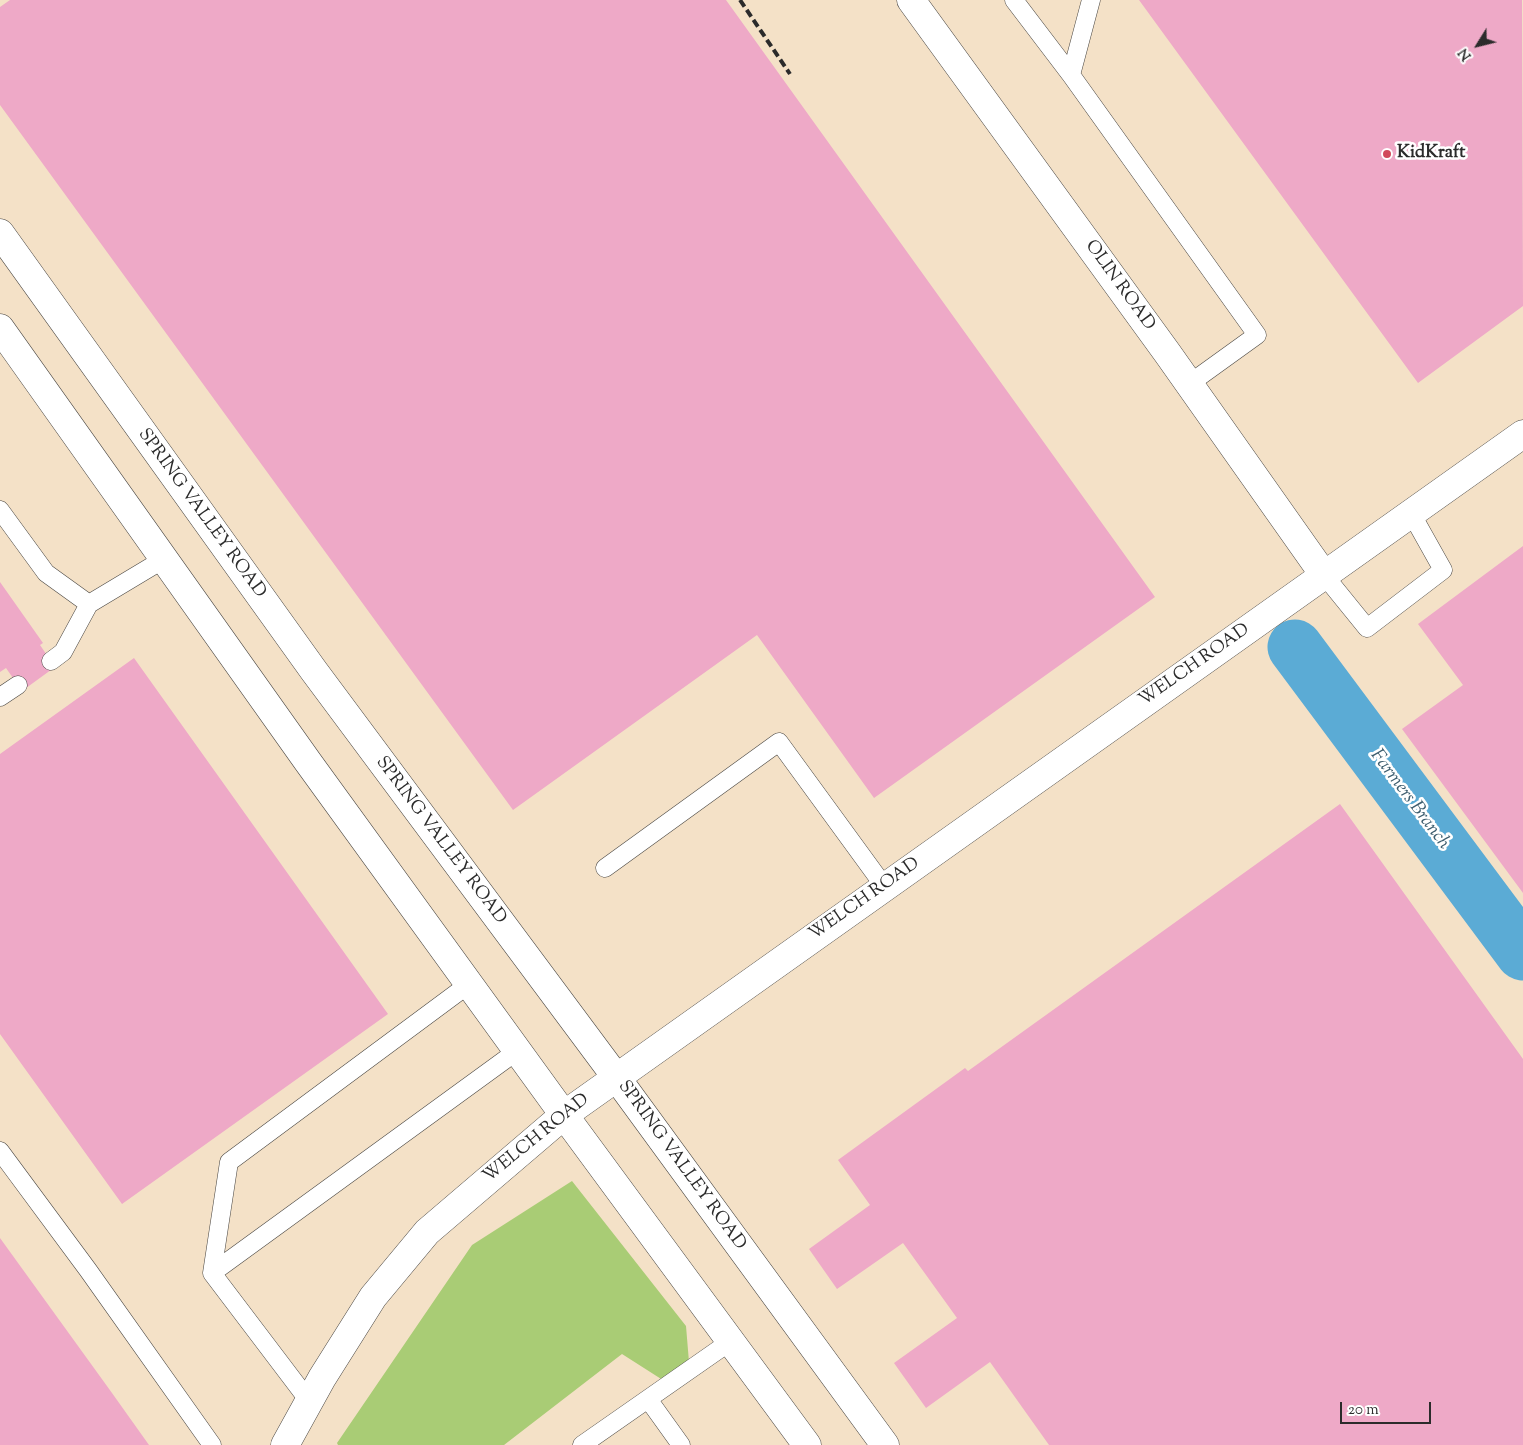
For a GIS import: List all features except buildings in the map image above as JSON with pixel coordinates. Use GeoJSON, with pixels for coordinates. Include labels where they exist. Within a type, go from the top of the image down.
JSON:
{"type":"FeatureCollection","features":[{"type":"Feature","properties":{"kind":"main road","name":"OLIN ROAD"},"geometry":{"type":"LineString","coordinates":[[911,0],[1189,384],[1324,575]]}},
{"type":"Feature","properties":{"kind":"main road","name":"SPRING VALLEY ROAD"},"geometry":{"type":"LineString","coordinates":[[2,239],[314,671],[616,1077],[885,1445]]}},
{"type":"Feature","properties":{"kind":"main road"},"geometry":{"type":"LineString","coordinates":[[0,328],[517,1051],[807,1445]]}},
{"type":"Feature","properties":{"kind":"main road","name":"WELCH ROAD"},"geometry":{"type":"LineString","coordinates":[[286,1445],[322,1378],[373,1296],[427,1232],[564,1115],[1523,434]]}},
{"type":"Feature","properties":{"kind":"lane"},"geometry":{"type":"LineString","coordinates":[[1014,0],[1257,335],[1189,384]]}},
{"type":"Feature","properties":{"kind":"lane"},"geometry":{"type":"LineString","coordinates":[[1070,75],[1091,0]]}},
{"type":"Feature","properties":{"kind":"lane"},"geometry":{"type":"LineString","coordinates":[[0,510],[46,573],[89,604]]}},
{"type":"Feature","properties":{"kind":"lane"},"geometry":{"type":"LineString","coordinates":[[1324,575],[1367,628],[1443,570],[1411,513]]}},
{"type":"Feature","properties":{"kind":"lane"},"geometry":{"type":"LineString","coordinates":[[51,661],[63,652],[89,604],[164,559]]}},
{"type":"Feature","properties":{"kind":"lane"},"geometry":{"type":"LineString","coordinates":[[0,697],[18,685]]}},
{"type":"Feature","properties":{"kind":"lane"},"geometry":{"type":"LineString","coordinates":[[605,868],[779,742],[884,886]]}},
{"type":"Feature","properties":{"kind":"lane"},"geometry":{"type":"LineString","coordinates":[[309,1402],[212,1273],[229,1162],[469,984]]}},
{"type":"Feature","properties":{"kind":"lane"},"geometry":{"type":"LineString","coordinates":[[212,1273],[517,1051]]}},
{"type":"Feature","properties":{"kind":"lane"},"geometry":{"type":"LineString","coordinates":[[0,1151],[88,1270],[212,1445]]}},
{"type":"Feature","properties":{"kind":"lane"},"geometry":{"type":"LineString","coordinates":[[582,1445],[730,1341]]}},
{"type":"Feature","properties":{"kind":"lane"},"geometry":{"type":"LineString","coordinates":[[648,1399],[681,1445]]}},
{"type":"Feature","properties":{"kind":"green space"},"geometry":{"type":"Polygon","coordinates":[[[572,1181],[686,1326],[689,1362],[669,1384],[622,1354],[504,1445],[338,1445],[337,1443],[472,1245],[572,1181]]]}},
{"type":"Feature","properties":{"kind":"waterway","name":"Farmers Branch"},"geometry":{"type":"LineString","coordinates":[[1295,647],[1523,953]]}},
{"type":"Feature","properties":{"kind":"railway"},"geometry":{"type":"LineString","coordinates":[[740,0],[790,74]]}},
{"type":"Feature","properties":{"kind":"place","name":"KidKraft"},"geometry":{"type":"Point","coordinates":[1387,154]}}]}
